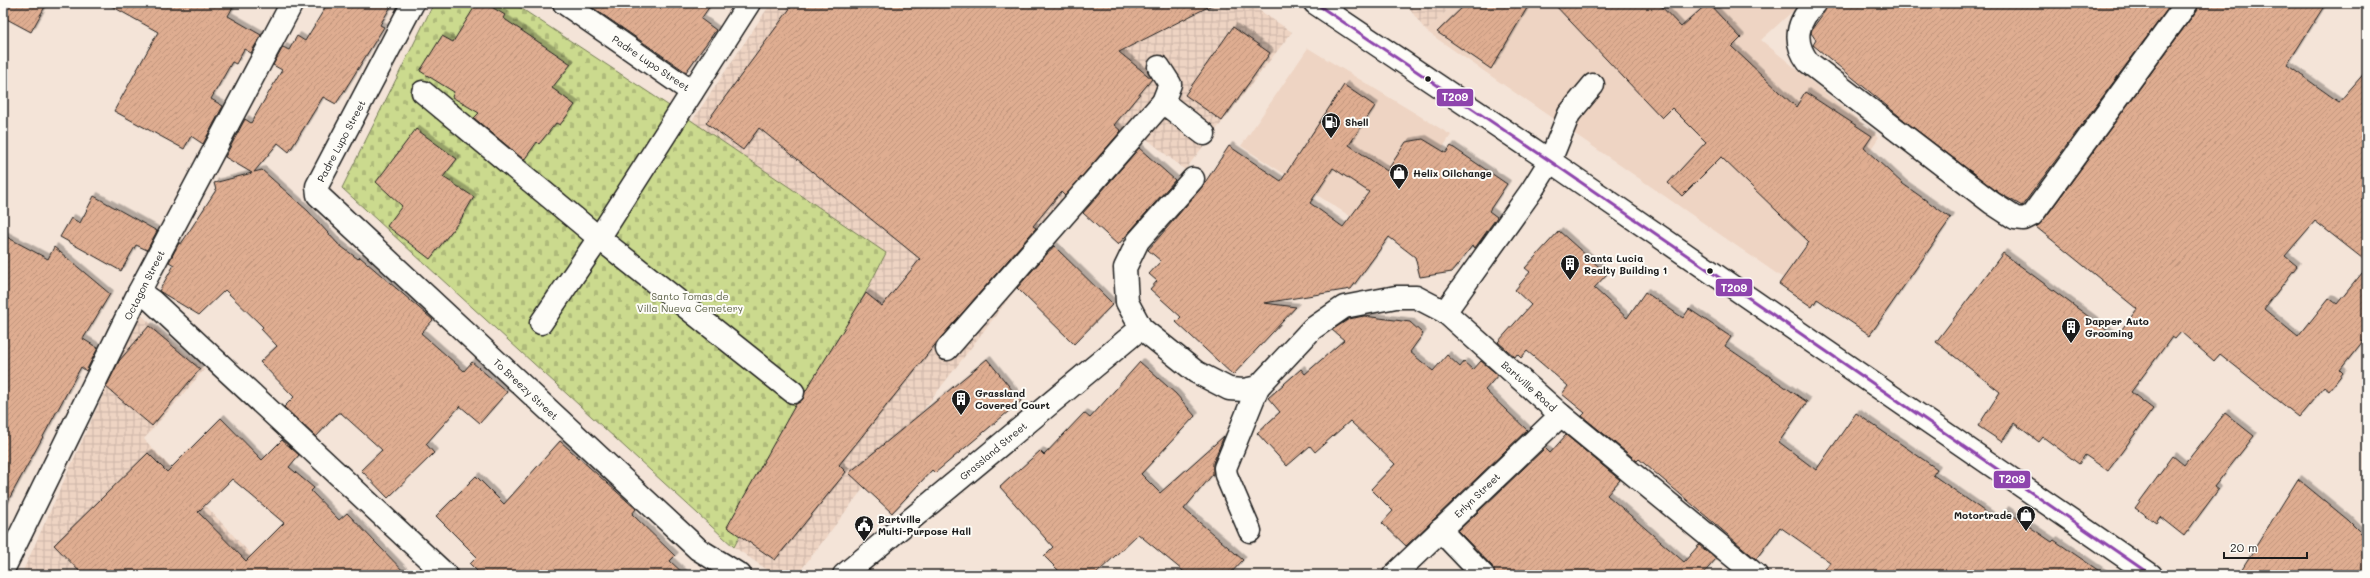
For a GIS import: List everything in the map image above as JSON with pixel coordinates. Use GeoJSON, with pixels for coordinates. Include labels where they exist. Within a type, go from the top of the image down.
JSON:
{"type":"FeatureCollection","features":[{"type":"Feature","properties":{"kind":"street","name":"Octagon Street"},"geometry":{"type":"LineString","coordinates":[[3,570],[139,292],[292,3]]}},
{"type":"Feature","properties":{"kind":"street","name":"Padre Lupo Street"},"geometry":{"type":"LineString","coordinates":[[318,195],[317,186],[413,3]]}},
{"type":"Feature","properties":{"kind":"street","name":"Padre Lupo Street"},"geometry":{"type":"LineString","coordinates":[[564,3],[692,92],[749,3]]}},
{"type":"Feature","properties":{"kind":"street"},"geometry":{"type":"LineString","coordinates":[[1315,3],[1550,161],[2151,575]]}},
{"type":"Feature","properties":{"kind":"street"},"geometry":{"type":"LineString","coordinates":[[1815,3],[1797,32],[1799,50],[1808,62],[1992,203],[2014,218],[2024,219],[2032,215],[2187,3]]}},
{"type":"Feature","properties":{"kind":"street"},"geometry":{"type":"LineString","coordinates":[[947,349],[1163,102],[1170,84],[1159,67]]}},
{"type":"Feature","properties":{"kind":"street"},"geometry":{"type":"LineString","coordinates":[[1250,531],[1226,474],[1225,468],[1258,387],[1312,329],[1344,307],[1403,297],[1416,298],[1446,312],[1550,161],[1569,114],[1593,85]]}},
{"type":"Feature","properties":{"kind":"street"},"geometry":{"type":"LineString","coordinates":[[423,92],[599,238],[793,392]]}},
{"type":"Feature","properties":{"kind":"street"},"geometry":{"type":"LineString","coordinates":[[541,323],[599,238],[692,92]]}},
{"type":"Feature","properties":{"kind":"street"},"geometry":{"type":"LineString","coordinates":[[1163,102],[1204,134]]}},
{"type":"Feature","properties":{"kind":"street"},"geometry":{"type":"LineString","coordinates":[[1193,179],[1138,241],[1125,268],[1127,302],[1141,328],[1196,372],[1229,389],[1244,390],[1258,387]]}},
{"type":"Feature","properties":{"kind":"street","name":"To Breezy Street"},"geometry":{"type":"LineString","coordinates":[[318,195],[698,549],[740,575]]}},
{"type":"Feature","properties":{"kind":"street"},"geometry":{"type":"LineString","coordinates":[[139,292],[152,300],[446,575]]}},
{"type":"Feature","properties":{"kind":"street","name":"Bartville Road"},"geometry":{"type":"LineString","coordinates":[[1446,312],[1561,415],[1756,575]]}},
{"type":"Feature","properties":{"kind":"street","name":"Grassland Street"},"geometry":{"type":"LineString","coordinates":[[844,575],[1141,328]]}},
{"type":"Feature","properties":{"kind":"street","name":"Erlyn Street"},"geometry":{"type":"LineString","coordinates":[[1394,575],[1561,415]]}},
{"type":"Feature","properties":{"kind":"street"},"geometry":{"type":"LineString","coordinates":[[1440,530],[1483,575]]}},
{"type":"Feature","properties":{"kind":"shaded area"},"geometry":{"type":"Polygon","coordinates":[[[771,3],[1248,3],[1292,32],[1185,170],[1137,131],[797,575],[775,575],[734,547],[886,253],[692,121],[771,3]]]}},
{"type":"Feature","properties":{"kind":"shaded area"},"geometry":{"type":"Polygon","coordinates":[[[1405,3],[1455,3],[1426,31],[1405,3]]]}},
{"type":"Feature","properties":{"kind":"shaded area"},"geometry":{"type":"Polygon","coordinates":[[[1455,3],[1790,3],[1794,10],[1761,40],[1879,137],[1783,278],[1426,31],[1455,3]]]}},
{"type":"Feature","properties":{"kind":"shaded area"},"geometry":{"type":"Polygon","coordinates":[[[1308,48],[1451,135],[1384,238],[1241,146],[1308,48]]]}},
{"type":"Feature","properties":{"kind":"shaded area"},"geometry":{"type":"Polygon","coordinates":[[[140,314],[204,370],[144,439],[270,575],[21,575],[140,314]]]}},
{"type":"Feature","properties":{"kind":"green space","name":"Santo Tomas de Villa Nueva Cemetery"},"geometry":{"type":"Polygon","coordinates":[[[434,3],[513,3],[692,121],[886,253],[734,547],[342,188],[434,3]]]}},
{"type":"Feature","properties":{"kind":"building"},"geometry":{"type":"Polygon","coordinates":[[[3,3],[47,3],[31,32],[3,17],[3,3]]]}},
{"type":"Feature","properties":{"kind":"building"},"geometry":{"type":"Polygon","coordinates":[[[106,3],[235,3],[228,16],[261,35],[251,53],[244,49],[236,64],[232,62],[211,99],[223,106],[203,144],[191,136],[184,149],[114,111],[158,32],[106,3]]]}},
{"type":"Feature","properties":{"kind":"building"},"geometry":{"type":"Polygon","coordinates":[[[328,3],[393,3],[380,25],[384,27],[336,104],[323,97],[289,152],[278,143],[254,172],[262,170],[308,211],[338,244],[358,259],[360,257],[433,320],[421,333],[464,371],[472,362],[507,392],[480,423],[460,406],[426,444],[434,453],[388,498],[361,470],[382,450],[341,413],[338,413],[316,437],[284,407],[294,397],[260,362],[277,346],[261,329],[263,327],[225,290],[199,315],[159,291],[174,265],[169,262],[179,243],[181,244],[216,190],[214,183],[252,173],[225,157],[245,119],[251,123],[282,70],[273,65],[283,47],[289,50],[297,36],[305,41],[328,3]]]}},
{"type":"Feature","properties":{"kind":"building"},"geometry":{"type":"Polygon","coordinates":[[[477,3],[485,3],[505,15],[503,18],[571,64],[552,88],[575,105],[560,125],[556,123],[539,144],[537,142],[524,160],[474,118],[479,113],[452,97],[454,92],[420,71],[442,36],[453,42],[477,3]]]}},
{"type":"Feature","properties":{"kind":"building"},"geometry":{"type":"Polygon","coordinates":[[[586,3],[712,3],[701,19],[716,30],[686,72],[586,3]]]}},
{"type":"Feature","properties":{"kind":"building"},"geometry":{"type":"Polygon","coordinates":[[[794,3],[1216,3],[1119,52],[1152,79],[1114,125],[1121,131],[1065,196],[1061,192],[1033,226],[1036,228],[938,341],[839,465],[846,472],[775,560],[727,527],[796,404],[803,399],[805,392],[866,293],[882,306],[920,259],[759,128],[743,150],[706,123],[794,3]]]}},
{"type":"Feature","properties":{"kind":"building"},"geometry":{"type":"Polygon","coordinates":[[[1467,3],[1530,3],[1491,69],[1437,32],[1467,3]]]}},
{"type":"Feature","properties":{"kind":"building"},"geometry":{"type":"Polygon","coordinates":[[[1553,3],[1658,3],[1681,27],[1708,3],[1741,38],[1732,47],[1796,107],[1805,92],[1872,136],[1864,148],[1903,184],[1951,218],[1870,335],[1817,299],[1812,307],[1779,284],[1809,242],[1721,157],[1682,196],[1668,183],[1706,142],[1672,108],[1662,118],[1553,3]]]}},
{"type":"Feature","properties":{"kind":"building"},"geometry":{"type":"Polygon","coordinates":[[[1827,3],[2172,3],[2022,206],[1999,193],[1910,125],[1813,45],[1816,40],[1811,33],[1812,29],[1825,11],[1827,3]]]}},
{"type":"Feature","properties":{"kind":"building"},"geometry":{"type":"Polygon","coordinates":[[[2199,3],[2326,3],[2287,65],[2339,102],[2367,70],[2367,262],[2315,221],[2285,256],[2297,266],[2264,309],[2298,337],[2329,298],[2337,304],[2367,267],[2367,336],[2340,370],[2343,373],[2329,391],[2324,387],[2299,417],[2220,354],[2214,361],[2181,332],[2175,339],[2172,337],[2131,392],[2153,409],[2108,471],[2085,455],[2079,464],[2043,437],[2039,442],[2014,423],[2002,442],[1978,426],[2000,392],[1936,342],[2003,253],[2116,337],[2137,309],[2036,227],[2042,222],[2197,10],[2199,3]]]}},
{"type":"Feature","properties":{"kind":"building"},"geometry":{"type":"Polygon","coordinates":[[[1233,27],[1270,53],[1222,121],[1185,95],[1233,27]]]}},
{"type":"Feature","properties":{"kind":"building"},"geometry":{"type":"Polygon","coordinates":[[[1344,85],[1375,106],[1349,145],[1387,171],[1406,142],[1423,139],[1446,153],[1451,146],[1507,184],[1489,211],[1497,217],[1475,248],[1472,246],[1452,272],[1420,277],[1415,257],[1389,237],[1351,289],[1264,303],[1296,307],[1233,375],[1176,322],[1181,317],[1150,289],[1157,281],[1149,274],[1161,261],[1148,250],[1202,187],[1229,146],[1281,181],[1344,85]],[[1333,168],[1310,203],[1343,227],[1369,192],[1333,168]]]}},
{"type":"Feature","properties":{"kind":"building"},"geometry":{"type":"Polygon","coordinates":[[[416,129],[457,159],[443,177],[474,197],[461,219],[430,259],[387,226],[402,206],[376,182],[416,129]]]}},
{"type":"Feature","properties":{"kind":"building"},"geometry":{"type":"Polygon","coordinates":[[[1139,148],[1175,180],[1118,245],[1083,213],[1139,148]]]}},
{"type":"Feature","properties":{"kind":"building"},"geometry":{"type":"Polygon","coordinates":[[[94,196],[157,231],[147,250],[136,245],[121,271],[60,237],[71,218],[80,223],[94,196]]]}},
{"type":"Feature","properties":{"kind":"building"},"geometry":{"type":"Polygon","coordinates":[[[1559,231],[1607,274],[1594,288],[1627,318],[1645,292],[1683,318],[1689,309],[1731,337],[1725,346],[1807,402],[1779,442],[1816,470],[1856,413],[1937,469],[1933,475],[1998,521],[2005,510],[2052,542],[2054,540],[2105,575],[1821,575],[1830,562],[1780,527],[1756,559],[1639,459],[1637,461],[1582,416],[1585,413],[1562,394],[1568,386],[1527,351],[1521,358],[1517,354],[1515,357],[1498,342],[1531,305],[1515,290],[1530,272],[1525,268],[1559,231]]]}},
{"type":"Feature","properties":{"kind":"building"},"geometry":{"type":"Polygon","coordinates":[[[3,235],[48,259],[54,247],[110,294],[83,339],[98,348],[86,371],[81,367],[3,510],[3,235]]]}},
{"type":"Feature","properties":{"kind":"building"},"geometry":{"type":"Polygon","coordinates":[[[1054,246],[1113,304],[1074,344],[1017,288],[1054,246]]]}},
{"type":"Feature","properties":{"kind":"building"},"geometry":{"type":"Polygon","coordinates":[[[1364,316],[1410,322],[1423,334],[1410,352],[1433,371],[1447,355],[1460,367],[1464,362],[1473,370],[1481,361],[1498,375],[1485,390],[1527,430],[1406,546],[1382,523],[1393,511],[1371,489],[1395,464],[1350,421],[1315,452],[1310,446],[1287,466],[1257,433],[1280,412],[1268,398],[1301,369],[1305,374],[1344,340],[1332,330],[1349,319],[1364,316]]]}},
{"type":"Feature","properties":{"kind":"building"},"geometry":{"type":"Polygon","coordinates":[[[149,326],[200,369],[152,426],[106,387],[119,361],[149,326]]]}},
{"type":"Feature","properties":{"kind":"building","name":"Grassland Covered Court"},"geometry":{"type":"Polygon","coordinates":[[[987,359],[1021,401],[935,473],[932,470],[892,513],[849,473],[987,359]]]}},
{"type":"Feature","properties":{"kind":"building"},"geometry":{"type":"Polygon","coordinates":[[[1140,362],[1176,394],[1195,416],[1141,474],[1160,493],[1224,436],[1213,463],[1213,474],[1184,509],[1243,560],[1229,575],[1188,575],[1138,534],[1095,575],[1063,575],[1044,556],[1053,547],[1000,487],[1040,451],[1044,455],[1084,413],[1090,418],[1140,362]]]}},
{"type":"Feature","properties":{"kind":"building"},"geometry":{"type":"Polygon","coordinates":[[[2225,413],[2254,436],[2214,487],[2218,490],[2184,536],[2160,517],[2156,523],[2135,508],[2173,456],[2184,465],[2225,413]]]}},
{"type":"Feature","properties":{"kind":"building"},"geometry":{"type":"Polygon","coordinates":[[[221,418],[262,460],[282,440],[299,455],[289,467],[314,488],[311,491],[339,520],[347,513],[407,575],[83,575],[54,545],[148,453],[167,472],[221,418]],[[232,479],[198,512],[246,561],[284,523],[232,479]]]}},
{"type":"Feature","properties":{"kind":"building"},"geometry":{"type":"Polygon","coordinates":[[[1566,435],[1620,480],[1607,495],[1684,562],[1699,545],[1716,559],[1702,575],[1495,575],[1492,566],[1458,531],[1545,448],[1550,453],[1566,435]]]}},
{"type":"Feature","properties":{"kind":"building"},"geometry":{"type":"Polygon","coordinates":[[[560,441],[636,509],[632,514],[675,556],[670,561],[685,575],[481,575],[470,564],[477,557],[436,516],[476,476],[504,504],[560,441]]]}},
{"type":"Feature","properties":{"kind":"building"},"geometry":{"type":"Polygon","coordinates":[[[2298,479],[2348,520],[2367,539],[2367,575],[2238,575],[2298,479]]]}},
{"type":"Feature","properties":{"kind":"transit line","name":"T209"},"geometry":{"type":"LineString","coordinates":[[1315,3],[1550,161],[2151,575]]}},
{"type":"Feature","properties":{"kind":"place","name":"Shell"},"geometry":{"type":"Point","coordinates":[1331,139]}},
{"type":"Feature","properties":{"kind":"place","name":"Helix Oilchange"},"geometry":{"type":"Point","coordinates":[1399,190]}},
{"type":"Feature","properties":{"kind":"place","name":"Santa Lucia Realty Building 1"},"geometry":{"type":"Point","coordinates":[1570,281]}},
{"type":"Feature","properties":{"kind":"place","name":"Dapper Auto Grooming"},"geometry":{"type":"Point","coordinates":[2071,344]}},
{"type":"Feature","properties":{"kind":"place","name":"Grassland Covered Court"},"geometry":{"type":"Point","coordinates":[961,416]}},
{"type":"Feature","properties":{"kind":"place","name":"Motortrade"},"geometry":{"type":"Point","coordinates":[2026,532]}},
{"type":"Feature","properties":{"kind":"place","name":"Bartville Multi-Purpose Hall"},"geometry":{"type":"Point","coordinates":[864,542]}}]}
